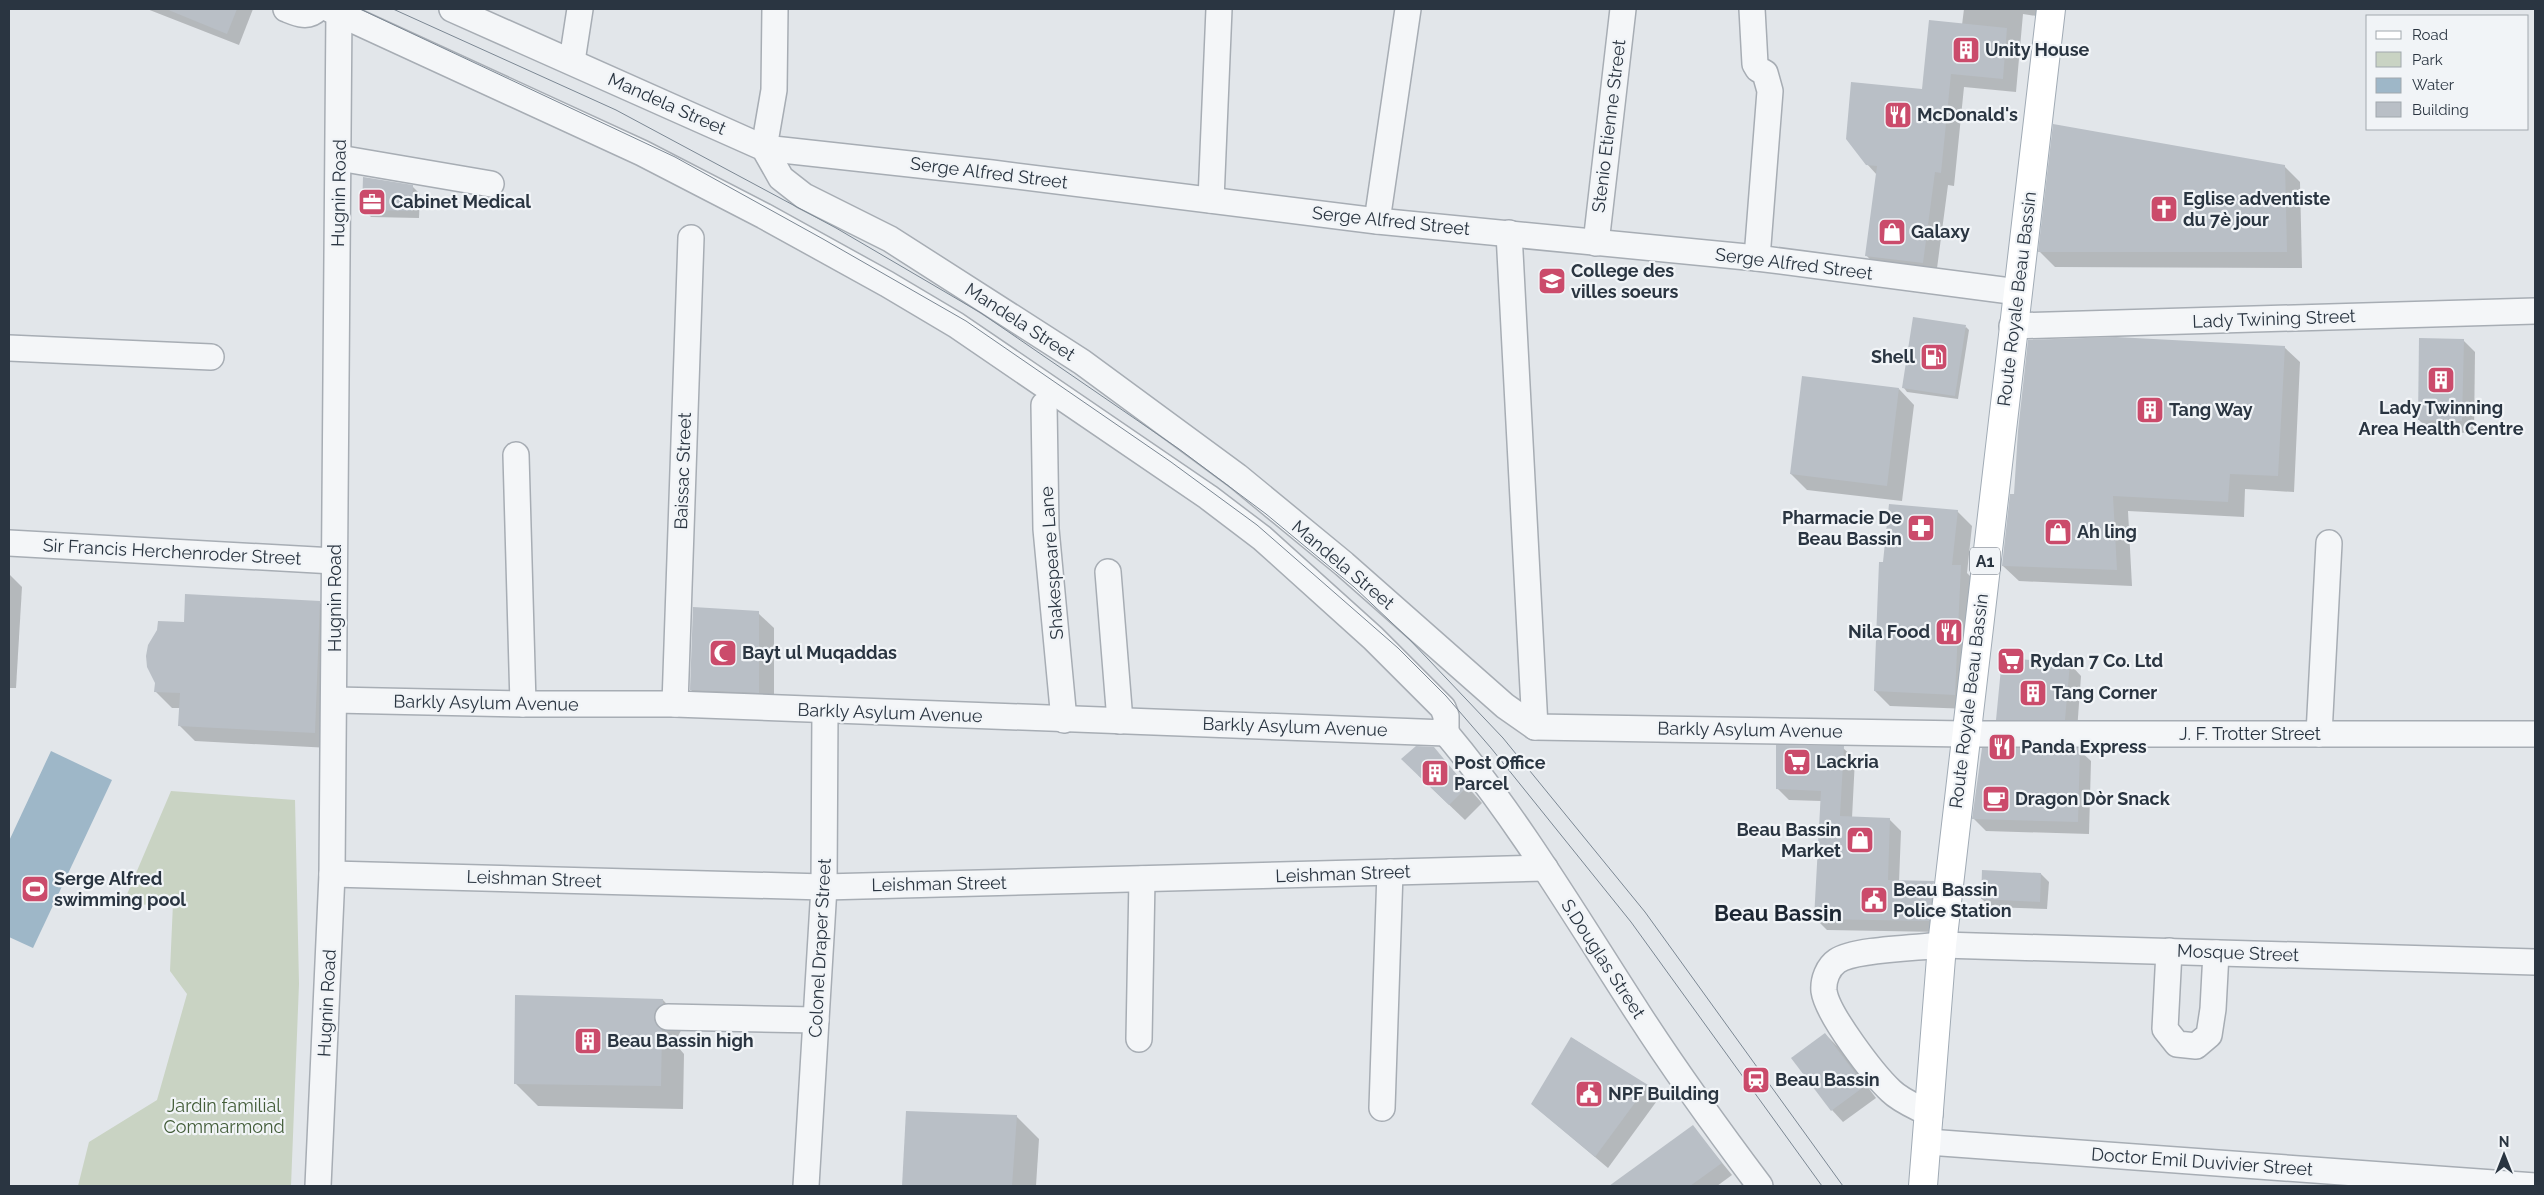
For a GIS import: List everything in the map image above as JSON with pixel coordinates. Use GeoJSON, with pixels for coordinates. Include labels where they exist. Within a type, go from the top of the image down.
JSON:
{"type":"FeatureCollection","features":[{"type":"Feature","properties":{"kind":"main road","name":"Route Royale Beau Bassin"},"geometry":{"type":"LineString","coordinates":[[1923,1186],[1928,1142],[1942,945],[2012,326],[2018,292],[2051,9]]}},
{"type":"Feature","properties":{"kind":"street"},"geometry":{"type":"LineString","coordinates":[[286,9],[299,14],[331,10],[642,153],[764,216],[887,284],[956,325],[1208,497],[1262,538],[1373,638],[1443,708],[1446,716],[1446,733]]}},
{"type":"Feature","properties":{"kind":"street","name":"Mandela Street"},"geometry":{"type":"LineString","coordinates":[[452,9],[497,19],[572,62],[764,148],[781,178],[804,196],[890,239],[1082,362],[1237,476],[1344,564],[1505,706],[1535,727]]}},
{"type":"Feature","properties":{"kind":"street"},"geometry":{"type":"LineString","coordinates":[[572,62],[580,9]]}},
{"type":"Feature","properties":{"kind":"street"},"geometry":{"type":"LineString","coordinates":[[764,148],[774,90],[775,9]]}},
{"type":"Feature","properties":{"kind":"street"},"geometry":{"type":"LineString","coordinates":[[1211,200],[1219,9]]}},
{"type":"Feature","properties":{"kind":"street"},"geometry":{"type":"LineString","coordinates":[[1377,221],[1408,9]]}},
{"type":"Feature","properties":{"kind":"street","name":"Stenio Etienne Street"},"geometry":{"type":"LineString","coordinates":[[1596,242],[1623,9]]}},
{"type":"Feature","properties":{"kind":"street"},"geometry":{"type":"LineString","coordinates":[[1752,9],[1755,64],[1758,69],[1766,73],[1770,91],[1756,258]]}},
{"type":"Feature","properties":{"kind":"street","name":"Hugnin Road"},"geometry":{"type":"LineString","coordinates":[[318,1186],[332,874],[335,700],[334,561],[339,158],[331,10]]}},
{"type":"Feature","properties":{"kind":"street","name":"Serge Alfred Street"},"geometry":{"type":"LineString","coordinates":[[764,148],[983,172],[1377,221],[1756,258],[2018,292]]}},
{"type":"Feature","properties":{"kind":"street"},"geometry":{"type":"LineString","coordinates":[[339,158],[491,184]]}},
{"type":"Feature","properties":{"kind":"street"},"geometry":{"type":"LineString","coordinates":[[1509,233],[1535,727]]}},
{"type":"Feature","properties":{"kind":"street","name":"Baissac Street"},"geometry":{"type":"LineString","coordinates":[[675,704],[691,238]]}},
{"type":"Feature","properties":{"kind":"street","name":"Lady Twining Street"},"geometry":{"type":"LineString","coordinates":[[2012,326],[2535,311]]}},
{"type":"Feature","properties":{"kind":"street"},"geometry":{"type":"LineString","coordinates":[[9,348],[211,357]]}},
{"type":"Feature","properties":{"kind":"street","name":"Shakespeare Lane"},"geometry":{"type":"LineString","coordinates":[[1044,406],[1046,528],[1064,720]]}},
{"type":"Feature","properties":{"kind":"street"},"geometry":{"type":"LineString","coordinates":[[516,455],[523,704]]}},
{"type":"Feature","properties":{"kind":"street","name":"Sir Francis Herchenroder Street"},"geometry":{"type":"LineString","coordinates":[[9,543],[334,561]]}},
{"type":"Feature","properties":{"kind":"street"},"geometry":{"type":"LineString","coordinates":[[2319,734],[2329,543]]}},
{"type":"Feature","properties":{"kind":"street"},"geometry":{"type":"LineString","coordinates":[[1108,572],[1120,721]]}},
{"type":"Feature","properties":{"kind":"street","name":"Barkly Asylum Avenue"},"geometry":{"type":"LineString","coordinates":[[335,700],[523,704],[675,704],[1446,733]]}},
{"type":"Feature","properties":{"kind":"street","name":"Colonel Draper Street"},"geometry":{"type":"LineString","coordinates":[[806,1186],[824,887],[825,710]]}},
{"type":"Feature","properties":{"kind":"street","name":"Barkly Asylum Avenue"},"geometry":{"type":"LineString","coordinates":[[1535,727],[1965,734]]}},
{"type":"Feature","properties":{"kind":"street","name":"S.Douglas Street"},"geometry":{"type":"LineString","coordinates":[[1446,733],[1474,768],[1545,868],[1640,1016],[1760,1186]]}},
{"type":"Feature","properties":{"kind":"street","name":"J. F. Trotter Street"},"geometry":{"type":"LineString","coordinates":[[1965,734],[2535,734]]}},
{"type":"Feature","properties":{"kind":"street","name":"Leishman Street"},"geometry":{"type":"LineString","coordinates":[[332,874],[824,887],[1545,868]]}},
{"type":"Feature","properties":{"kind":"street"},"geometry":{"type":"LineString","coordinates":[[1382,1108],[1390,872]]}},
{"type":"Feature","properties":{"kind":"street"},"geometry":{"type":"LineString","coordinates":[[1140,1040],[1142,879]]}},
{"type":"Feature","properties":{"kind":"street","name":"Mosque Street"},"geometry":{"type":"LineString","coordinates":[[1930,1114],[1892,1093],[1871,1070],[1828,1004],[1824,989],[1827,970],[1837,960],[1858,954],[1942,945],[2535,962]]}},
{"type":"Feature","properties":{"kind":"street"},"geometry":{"type":"LineString","coordinates":[[2169,952],[2165,1029],[2177,1044],[2196,1046],[2209,1035],[2214,1010],[2216,953]]}},
{"type":"Feature","properties":{"kind":"street"},"geometry":{"type":"LineString","coordinates":[[668,1017],[816,1020]]}},
{"type":"Feature","properties":{"kind":"street","name":"Doctor Emil Duvivier Street"},"geometry":{"type":"LineString","coordinates":[[1928,1142],[2442,1183],[2535,1186]]}},
{"type":"Feature","properties":{"kind":"green space","name":"Jardin familial Commarmond"},"geometry":{"type":"Polygon","coordinates":[[[171,791],[295,800],[299,984],[291,1186],[78,1186],[89,1142],[157,1100],[187,994],[170,971],[173,903],[122,906],[171,791]]]}},
{"type":"Feature","properties":{"kind":"water","name":"Serge Alfred swimming pool"},"geometry":{"type":"Polygon","coordinates":[[[51,751],[112,780],[33,948],[9,937],[9,841],[51,751]]]}},
{"type":"Feature","properties":{"kind":"building"},"geometry":{"type":"Polygon","coordinates":[[[166,9],[237,9],[227,34],[166,9]]]}},
{"type":"Feature","properties":{"kind":"building"},"geometry":{"type":"Polygon","coordinates":[[[1929,20],[2007,28],[2003,79],[1951,74],[1941,173],[1935,172],[1923,263],[1865,256],[1877,166],[1866,165],[1846,139],[1851,82],[1922,89],[1929,20]]]}},
{"type":"Feature","properties":{"kind":"building","name":"Eglise adventiste du 7è jour"},"geometry":{"type":"Polygon","coordinates":[[[2053,124],[2285,165],[2287,252],[2038,252],[2053,124]]]}},
{"type":"Feature","properties":{"kind":"building"},"geometry":{"type":"Polygon","coordinates":[[[363,177],[413,185],[412,211],[362,210],[363,177]]]}},
{"type":"Feature","properties":{"kind":"building","name":"Shell"},"geometry":{"type":"Polygon","coordinates":[[[1913,317],[1966,325],[1955,396],[1902,388],[1913,317]]]}},
{"type":"Feature","properties":{"kind":"building","name":"Tang Way"},"geometry":{"type":"Polygon","coordinates":[[[2116,337],[2285,346],[2278,476],[2230,474],[2228,502],[2113,496],[2117,570],[2002,566],[2010,494],[2014,494],[2018,431],[2028,340],[2116,337]]]}},
{"type":"Feature","properties":{"kind":"building","name":"Lady Twinning Area Health Centre"},"geometry":{"type":"Polygon","coordinates":[[[2419,338],[2464,339],[2462,421],[2418,420],[2419,338]]]}},
{"type":"Feature","properties":{"kind":"building"},"geometry":{"type":"Polygon","coordinates":[[[1802,376],[1899,388],[1887,486],[1790,474],[1802,376]]]}},
{"type":"Feature","properties":{"kind":"building"},"geometry":{"type":"Polygon","coordinates":[[[1889,504],[1958,510],[1952,565],[1961,565],[1955,695],[1874,691],[1879,562],[1883,562],[1889,504]]]}},
{"type":"Feature","properties":{"kind":"building"},"geometry":{"type":"Polygon","coordinates":[[[185,594],[320,601],[315,733],[178,726],[180,693],[154,692],[155,683],[147,667],[146,656],[148,645],[157,630],[158,621],[184,622],[185,594]]]}},
{"type":"Feature","properties":{"kind":"building","name":"Bayt ul Muqaddas"},"geometry":{"type":"Polygon","coordinates":[[[693,607],[759,611],[759,693],[690,690],[693,607]]]}},
{"type":"Feature","properties":{"kind":"building","name":"Tang Corner"},"geometry":{"type":"Polygon","coordinates":[[[2002,658],[2070,663],[2065,720],[1996,720],[2002,658]]]}},
{"type":"Feature","properties":{"kind":"building"},"geometry":{"type":"Polygon","coordinates":[[[1776,745],[1844,746],[1840,816],[1890,818],[1888,880],[1934,881],[1929,921],[1814,919],[1821,791],[1776,789],[1776,745]]]}},
{"type":"Feature","properties":{"kind":"building","name":"Post Office Parcel"},"geometry":{"type":"Polygon","coordinates":[[[1416,746],[1434,747],[1467,787],[1449,805],[1401,759],[1416,746]]]}},
{"type":"Feature","properties":{"kind":"building"},"geometry":{"type":"Polygon","coordinates":[[[1982,748],[2080,748],[2078,822],[1972,819],[1982,748]]]}},
{"type":"Feature","properties":{"kind":"building"},"geometry":{"type":"Polygon","coordinates":[[[1982,870],[2041,873],[2040,902],[1981,899],[1982,870]]]}},
{"type":"Feature","properties":{"kind":"building","name":"Beau Bassin high"},"geometry":{"type":"Polygon","coordinates":[[[515,995],[663,999],[663,1004],[656,1009],[654,1016],[656,1024],[662,1030],[661,1086],[514,1084],[515,995]]]}},
{"type":"Feature","properties":{"kind":"building"},"geometry":{"type":"Polygon","coordinates":[[[1825,1033],[1865,1086],[1831,1111],[1791,1058],[1825,1033]]]}},
{"type":"Feature","properties":{"kind":"building","name":"NPF Building"},"geometry":{"type":"Polygon","coordinates":[[[1571,1037],[1648,1085],[1595,1157],[1531,1104],[1571,1037]]]}},
{"type":"Feature","properties":{"kind":"building"},"geometry":{"type":"Polygon","coordinates":[[[906,1111],[1017,1115],[1012,1186],[902,1186],[906,1111]]]}},
{"type":"Feature","properties":{"kind":"building"},"geometry":{"type":"Polygon","coordinates":[[[1693,1125],[1722,1163],[1690,1186],[1609,1186],[1693,1125]]]}},
{"type":"Feature","properties":{"kind":"tram line"},"geometry":{"type":"LineString","coordinates":[[360,9],[675,157],[966,321],[1171,462],[1257,525],[1398,648],[1446,696],[1491,748],[1631,922],[1822,1186]]}},
{"type":"Feature","properties":{"kind":"tram line"},"geometry":{"type":"LineString","coordinates":[[393,9],[616,110],[836,228],[981,313],[1179,449],[1266,514],[1354,587],[1409,639],[1503,738],[1645,912],[1843,1186]]}},
{"type":"Feature","properties":{"kind":"place","name":"Unity House"},"geometry":{"type":"Point","coordinates":[1966,50]}},
{"type":"Feature","properties":{"kind":"place","name":"McDonald's"},"geometry":{"type":"Point","coordinates":[1898,115]}},
{"type":"Feature","properties":{"kind":"place","name":"Cabinet Medical"},"geometry":{"type":"Point","coordinates":[372,202]}},
{"type":"Feature","properties":{"kind":"place","name":"Eglise adventiste du 7è jour"},"geometry":{"type":"Point","coordinates":[2164,209]}},
{"type":"Feature","properties":{"kind":"place","name":"Galaxy"},"geometry":{"type":"Point","coordinates":[1892,232]}},
{"type":"Feature","properties":{"kind":"place","name":"College des villes soeurs"},"geometry":{"type":"Point","coordinates":[1552,281]}},
{"type":"Feature","properties":{"kind":"place","name":"Shell"},"geometry":{"type":"Point","coordinates":[1934,357]}},
{"type":"Feature","properties":{"kind":"place","name":"Lady Twinning Area Health Centre"},"geometry":{"type":"Point","coordinates":[2441,380]}},
{"type":"Feature","properties":{"kind":"place","name":"Tang Way"},"geometry":{"type":"Point","coordinates":[2150,410]}},
{"type":"Feature","properties":{"kind":"place","name":"Pharmacie De Beau Bassin"},"geometry":{"type":"Point","coordinates":[1921,528]}},
{"type":"Feature","properties":{"kind":"place","name":"Ah ling"},"geometry":{"type":"Point","coordinates":[2058,532]}},
{"type":"Feature","properties":{"kind":"place","name":"Nila Food"},"geometry":{"type":"Point","coordinates":[1949,632]}},
{"type":"Feature","properties":{"kind":"place","name":"Bayt ul Muqaddas"},"geometry":{"type":"Point","coordinates":[723,653]}},
{"type":"Feature","properties":{"kind":"place","name":"Rydan 7 Co. Ltd"},"geometry":{"type":"Point","coordinates":[2011,661]}},
{"type":"Feature","properties":{"kind":"place","name":"Tang Corner"},"geometry":{"type":"Point","coordinates":[2033,693]}},
{"type":"Feature","properties":{"kind":"place","name":"Panda Express"},"geometry":{"type":"Point","coordinates":[2002,747]}},
{"type":"Feature","properties":{"kind":"place","name":"Lackria"},"geometry":{"type":"Point","coordinates":[1797,762]}},
{"type":"Feature","properties":{"kind":"place","name":"Post Office Parcel"},"geometry":{"type":"Point","coordinates":[1435,773]}},
{"type":"Feature","properties":{"kind":"place","name":"Dragon Dòr Snack"},"geometry":{"type":"Point","coordinates":[1996,799]}},
{"type":"Feature","properties":{"kind":"place","name":"Beau Bassin Market"},"geometry":{"type":"Point","coordinates":[1860,840]}},
{"type":"Feature","properties":{"kind":"place","name":"Serge Alfred swimming pool"},"geometry":{"type":"Point","coordinates":[35,889]}},
{"type":"Feature","properties":{"kind":"place","name":"Beau Bassin Police Station"},"geometry":{"type":"Point","coordinates":[1874,900]}},
{"type":"Feature","properties":{"kind":"place","name":"Beau Bassin high"},"geometry":{"type":"Point","coordinates":[588,1041]}},
{"type":"Feature","properties":{"kind":"place","name":"Beau Bassin"},"geometry":{"type":"Point","coordinates":[1756,1080]}},
{"type":"Feature","properties":{"kind":"place","name":"NPF Building"},"geometry":{"type":"Point","coordinates":[1589,1094]}},
{"type":"Feature","properties":{"kind":"district","name":"Beau Bassin"},"geometry":{"type":"Point","coordinates":[1778,913]}}]}
